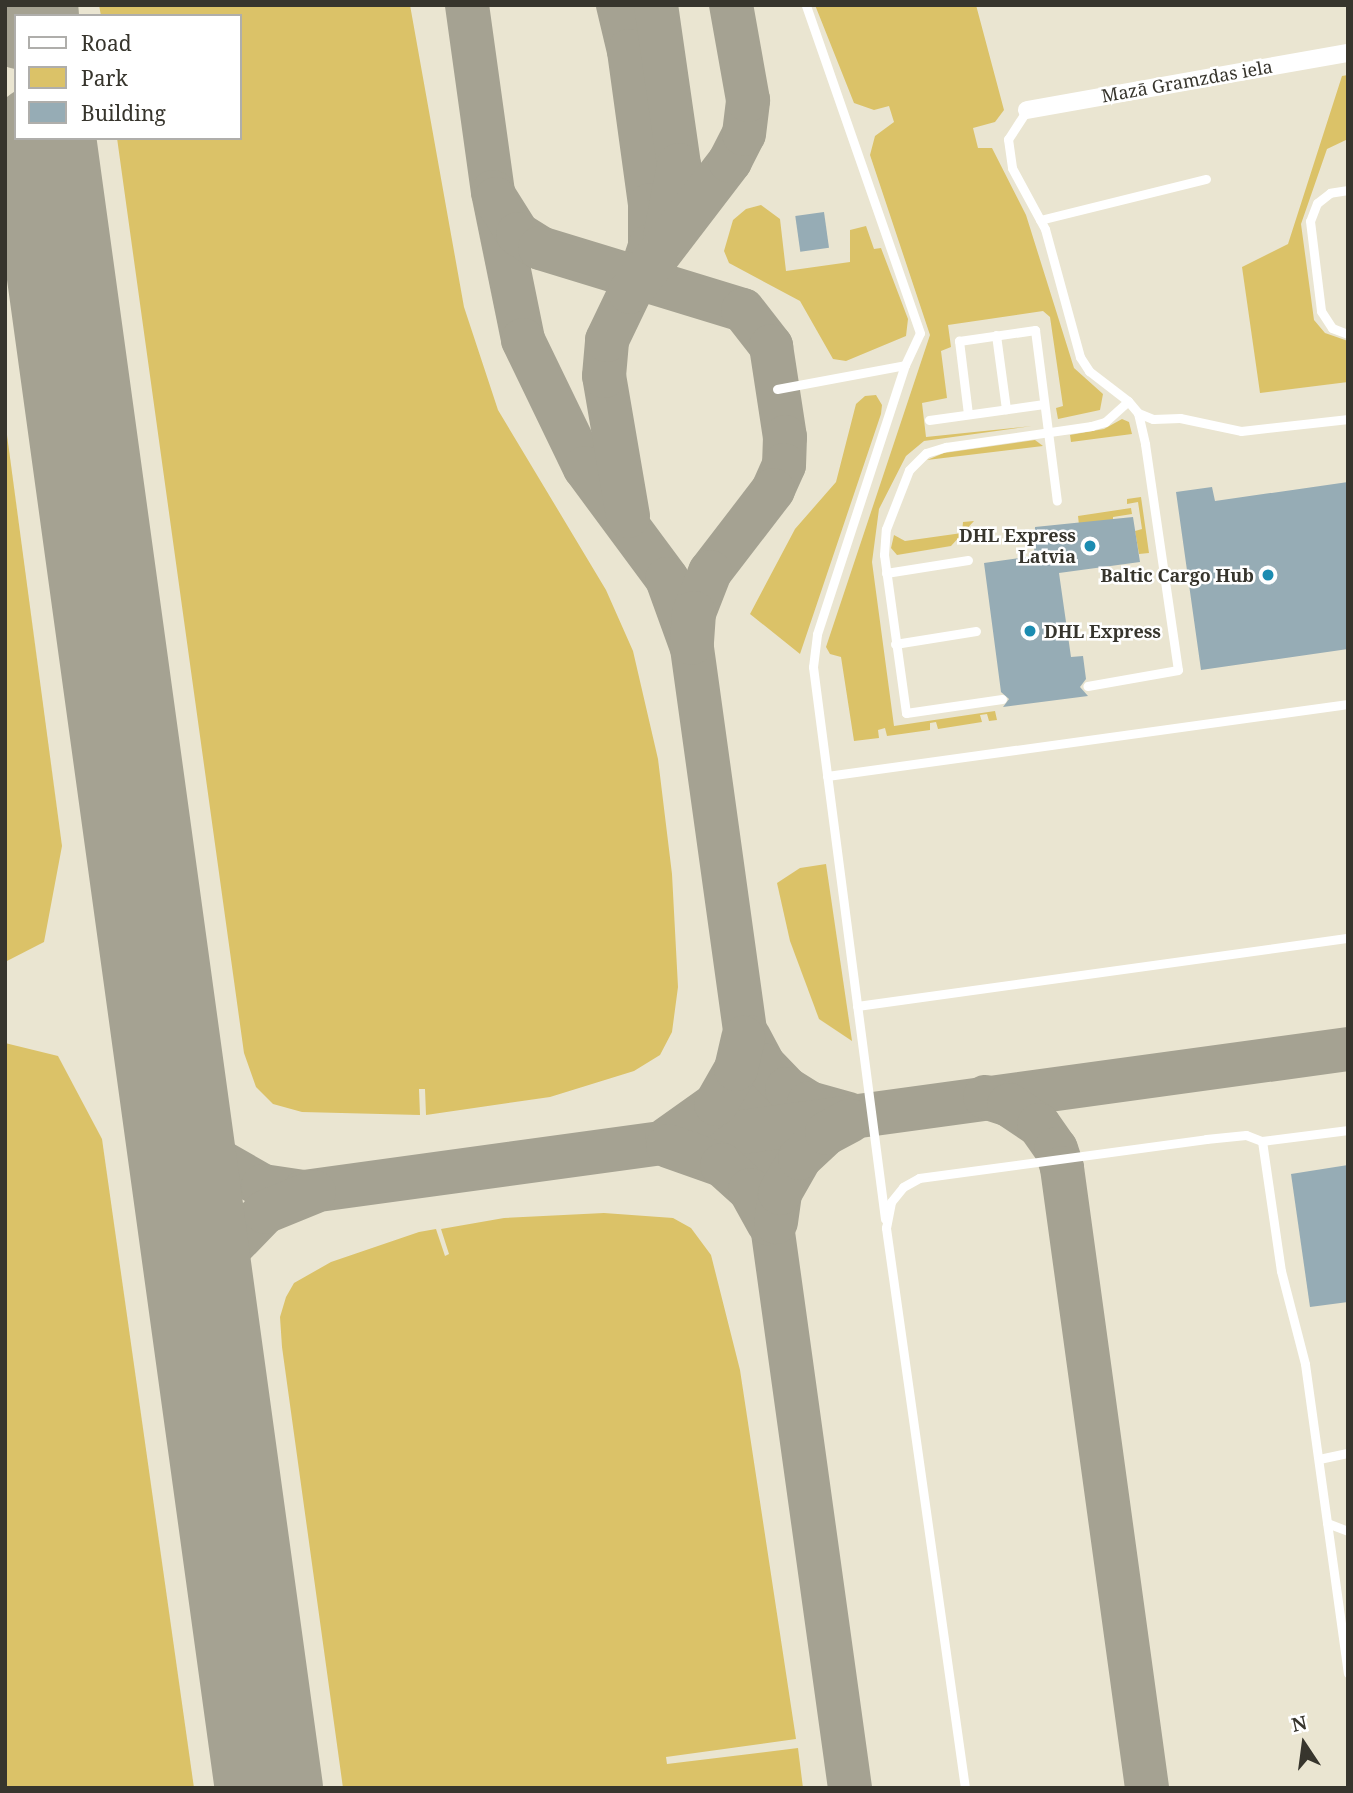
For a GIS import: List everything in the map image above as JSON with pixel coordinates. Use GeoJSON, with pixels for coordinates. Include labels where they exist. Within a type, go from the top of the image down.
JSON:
{"type":"FeatureCollection","features":[{"type":"Feature","properties":{"kind":"street","name":"Mazā Gramzdas iela"},"geometry":{"type":"LineString","coordinates":[[1027,110],[1348,53]]}},
{"type":"Feature","properties":{"kind":"lane"},"geometry":{"type":"LineString","coordinates":[[806,5],[918,319],[920,333],[905,365],[814,648],[813,667],[886,1228],[965,1788]]}},
{"type":"Feature","properties":{"kind":"lane"},"geometry":{"type":"LineString","coordinates":[[1027,110],[1013,125],[1007,151],[1040,220],[1080,357],[1089,371],[1128,401],[1138,413],[1153,419],[1180,418],[1241,430],[1348,419]]}},
{"type":"Feature","properties":{"kind":"lane"},"geometry":{"type":"LineString","coordinates":[[1040,220],[1206,178]]}},
{"type":"Feature","properties":{"kind":"lane"},"geometry":{"type":"LineString","coordinates":[[1348,190],[1330,193],[1317,204],[1310,220],[1321,311],[1332,328],[1348,334]]}},
{"type":"Feature","properties":{"kind":"lane"},"geometry":{"type":"LineString","coordinates":[[968,414],[959,341],[1035,330],[1057,501]]}},
{"type":"Feature","properties":{"kind":"lane"},"geometry":{"type":"LineString","coordinates":[[996,335],[1006,409]]}},
{"type":"Feature","properties":{"kind":"lane"},"geometry":{"type":"LineString","coordinates":[[777,389],[905,365]]}},
{"type":"Feature","properties":{"kind":"lane"},"geometry":{"type":"LineString","coordinates":[[1002,699],[906,713],[886,573],[886,529],[909,470],[920,457],[946,447],[1105,422],[1128,401]]}},
{"type":"Feature","properties":{"kind":"lane"},"geometry":{"type":"LineString","coordinates":[[929,420],[1044,404]]}},
{"type":"Feature","properties":{"kind":"lane"},"geometry":{"type":"LineString","coordinates":[[1087,685],[1178,670],[1138,413]]}},
{"type":"Feature","properties":{"kind":"lane"},"geometry":{"type":"LineString","coordinates":[[886,573],[968,560]]}},
{"type":"Feature","properties":{"kind":"lane"},"geometry":{"type":"LineString","coordinates":[[895,644],[976,631]]}},
{"type":"Feature","properties":{"kind":"lane"},"geometry":{"type":"LineString","coordinates":[[827,776],[1348,704]]}},
{"type":"Feature","properties":{"kind":"lane"},"geometry":{"type":"LineString","coordinates":[[857,1006],[1348,938]]}},
{"type":"Feature","properties":{"kind":"lane"},"geometry":{"type":"LineString","coordinates":[[886,1228],[891,1202],[919,1178],[1206,1139],[1245,1135],[1262,1141],[1348,1130]]}},
{"type":"Feature","properties":{"kind":"lane"},"geometry":{"type":"LineString","coordinates":[[1262,1141],[1281,1271],[1305,1364],[1348,1673]]}},
{"type":"Feature","properties":{"kind":"lane"},"geometry":{"type":"LineString","coordinates":[[1319,1459],[1348,1453]]}},
{"type":"Feature","properties":{"kind":"lane"},"geometry":{"type":"LineString","coordinates":[[1327,1523],[1348,1531]]}},
{"type":"Feature","properties":{"kind":"green space"},"geometry":{"type":"Polygon","coordinates":[[[99,5],[410,5],[464,307],[498,410],[606,590],[633,651],[658,759],[672,874],[678,987],[672,1032],[660,1055],[634,1071],[550,1097],[426,1115],[425,1089],[419,1089],[420,1115],[302,1112],[273,1104],[256,1087],[244,1053],[117,140],[242,140],[242,14],[101,14],[99,5]]]}},
{"type":"Feature","properties":{"kind":"green space"},"geometry":{"type":"Polygon","coordinates":[[[815,5],[976,5],[1004,110],[995,122],[973,128],[978,148],[992,148],[1026,215],[1074,368],[1103,394],[1100,410],[1058,419],[1056,408],[1063,406],[1050,317],[1043,311],[948,325],[951,347],[941,351],[947,398],[922,403],[926,437],[1032,426],[924,441],[906,456],[879,509],[872,562],[894,726],[995,711],[997,720],[989,721],[987,714],[980,715],[982,722],[938,729],[936,722],[930,723],[930,730],[887,736],[885,728],[878,730],[879,738],[854,741],[841,657],[830,654],[826,647],[930,335],[870,155],[875,136],[894,122],[889,106],[874,110],[854,103],[815,5]]]}},
{"type":"Feature","properties":{"kind":"green space"},"geometry":{"type":"Polygon","coordinates":[[[1348,75],[1348,139],[1327,149],[1301,224],[1314,320],[1325,333],[1348,341],[1348,382],[1260,393],[1242,267],[1288,244],[1342,76],[1348,75]]]}},
{"type":"Feature","properties":{"kind":"green space"},"geometry":{"type":"Polygon","coordinates":[[[761,205],[780,219],[786,271],[850,262],[850,230],[866,226],[874,249],[881,248],[908,319],[906,336],[846,361],[833,359],[800,301],[729,263],[724,251],[733,220],[746,209],[761,205]]]}},
{"type":"Feature","properties":{"kind":"green space"},"geometry":{"type":"Polygon","coordinates":[[[876,395],[882,405],[881,414],[800,654],[750,614],[795,529],[836,482],[856,404],[865,396],[876,395]]]}},
{"type":"Feature","properties":{"kind":"green space"},"geometry":{"type":"Polygon","coordinates":[[[1122,419],[1129,422],[1132,434],[1071,442],[1070,435],[1104,429],[1122,419]]]}},
{"type":"Feature","properties":{"kind":"green space"},"geometry":{"type":"Polygon","coordinates":[[[5,420],[62,846],[44,942],[5,962],[5,420]]]}},
{"type":"Feature","properties":{"kind":"green space"},"geometry":{"type":"Polygon","coordinates":[[[1035,440],[1043,446],[927,460],[944,453],[1035,440]]]}},
{"type":"Feature","properties":{"kind":"green space"},"geometry":{"type":"Polygon","coordinates":[[[1141,497],[1149,553],[1139,554],[1135,531],[1142,529],[1138,502],[1127,504],[1127,499],[1141,497]]]}},
{"type":"Feature","properties":{"kind":"green space"},"geometry":{"type":"Polygon","coordinates":[[[1131,508],[1132,514],[1113,517],[1113,521],[1079,525],[1078,516],[1131,508]]]}},
{"type":"Feature","properties":{"kind":"green space"},"geometry":{"type":"Polygon","coordinates":[[[974,521],[951,546],[897,555],[891,548],[894,535],[905,541],[962,533],[963,522],[974,521]]]}},
{"type":"Feature","properties":{"kind":"green space"},"geometry":{"type":"Polygon","coordinates":[[[826,864],[852,1041],[819,1019],[790,941],[777,883],[800,868],[826,864]]]}},
{"type":"Feature","properties":{"kind":"green space"},"geometry":{"type":"Polygon","coordinates":[[[5,1043],[58,1056],[102,1139],[194,1788],[5,1788],[5,1043]]]}},
{"type":"Feature","properties":{"kind":"green space"},"geometry":{"type":"Polygon","coordinates":[[[604,1213],[673,1218],[691,1228],[711,1255],[740,1370],[796,1739],[666,1757],[667,1764],[798,1748],[803,1788],[343,1788],[282,1347],[280,1317],[286,1297],[294,1283],[331,1262],[419,1232],[436,1229],[445,1256],[449,1254],[441,1229],[504,1218],[604,1213]]]}},
{"type":"Feature","properties":{"kind":"building"},"geometry":{"type":"Polygon","coordinates":[[[824,212],[829,248],[800,252],[795,216],[824,212]]]}},
{"type":"Feature","properties":{"kind":"building","name":"Baltic Cargo Hub"},"geometry":{"type":"Polygon","coordinates":[[[1348,482],[1348,649],[1201,670],[1176,492],[1212,487],[1215,501],[1348,482]]]}},
{"type":"Feature","properties":{"kind":"building","name":"DHL Express"},"geometry":{"type":"Polygon","coordinates":[[[1133,517],[1140,562],[1059,573],[1071,657],[1083,656],[1086,679],[1080,687],[1088,696],[1003,707],[1009,699],[1001,692],[984,563],[1034,556],[1035,527],[1133,517]]]}},
{"type":"Feature","properties":{"kind":"building"},"geometry":{"type":"Polygon","coordinates":[[[1348,1165],[1348,1302],[1310,1307],[1291,1174],[1348,1165]]]}},
{"type":"Feature","properties":{"kind":"taxiway"},"geometry":{"type":"LineString","coordinates":[[467,5],[493,192],[523,340],[585,468],[667,579],[692,648],[850,1788]]}},
{"type":"Feature","properties":{"kind":"taxiway"},"geometry":{"type":"LineString","coordinates":[[618,5],[629,51],[650,205],[650,246],[641,273]]}},
{"type":"Feature","properties":{"kind":"taxiway"},"geometry":{"type":"LineString","coordinates":[[656,5],[679,165],[665,237]]}},
{"type":"Feature","properties":{"kind":"taxiway"},"geometry":{"type":"LineString","coordinates":[[628,516],[604,376],[607,340],[630,292],[730,161],[744,134],[748,100],[731,5]]}},
{"type":"Feature","properties":{"kind":"taxiway"},"geometry":{"type":"LineString","coordinates":[[496,199],[518,234],[540,248],[743,310],[771,346],[785,437],[784,465],[773,490],[710,572],[694,613],[692,643]]}},
{"type":"Feature","properties":{"kind":"taxiway"},"geometry":{"type":"LineString","coordinates":[[749,1037],[764,1065],[787,1089],[809,1103],[849,1114]]}},
{"type":"Feature","properties":{"kind":"taxiway"},"geometry":{"type":"LineString","coordinates":[[667,1139],[716,1104],[736,1069],[743,1038]]}},
{"type":"Feature","properties":{"kind":"taxiway"},"geometry":{"type":"LineString","coordinates":[[171,1076],[187,1122],[216,1159],[263,1186],[304,1192],[1348,1049]]}},
{"type":"Feature","properties":{"kind":"taxiway"},"geometry":{"type":"LineString","coordinates":[[985,1097],[1009,1105],[1039,1125],[1056,1149],[1062,1168],[1147,1788]]}},
{"type":"Feature","properties":{"kind":"taxiway"},"geometry":{"type":"LineString","coordinates":[[776,1222],[780,1193],[800,1158],[827,1133],[850,1121]]}},
{"type":"Feature","properties":{"kind":"taxiway"},"geometry":{"type":"LineString","coordinates":[[668,1146],[722,1165],[750,1190],[768,1223]]}},
{"type":"Feature","properties":{"kind":"taxiway"},"geometry":{"type":"LineString","coordinates":[[207,1338],[213,1284],[230,1248],[265,1212],[314,1192]]}},
{"type":"Feature","properties":{"kind":"runway"},"geometry":{"type":"LineString","coordinates":[[24,5],[25,14]]}},
{"type":"Feature","properties":{"kind":"runway"},"geometry":{"type":"LineString","coordinates":[[42,140],[269,1788]]}},
{"type":"Feature","properties":{"kind":"place","name":"DHL Express Latvia"},"geometry":{"type":"Point","coordinates":[1090,546]}},
{"type":"Feature","properties":{"kind":"place","name":"Baltic Cargo Hub"},"geometry":{"type":"Point","coordinates":[1268,575]}},
{"type":"Feature","properties":{"kind":"place","name":"DHL Express"},"geometry":{"type":"Point","coordinates":[1030,631]}}]}
